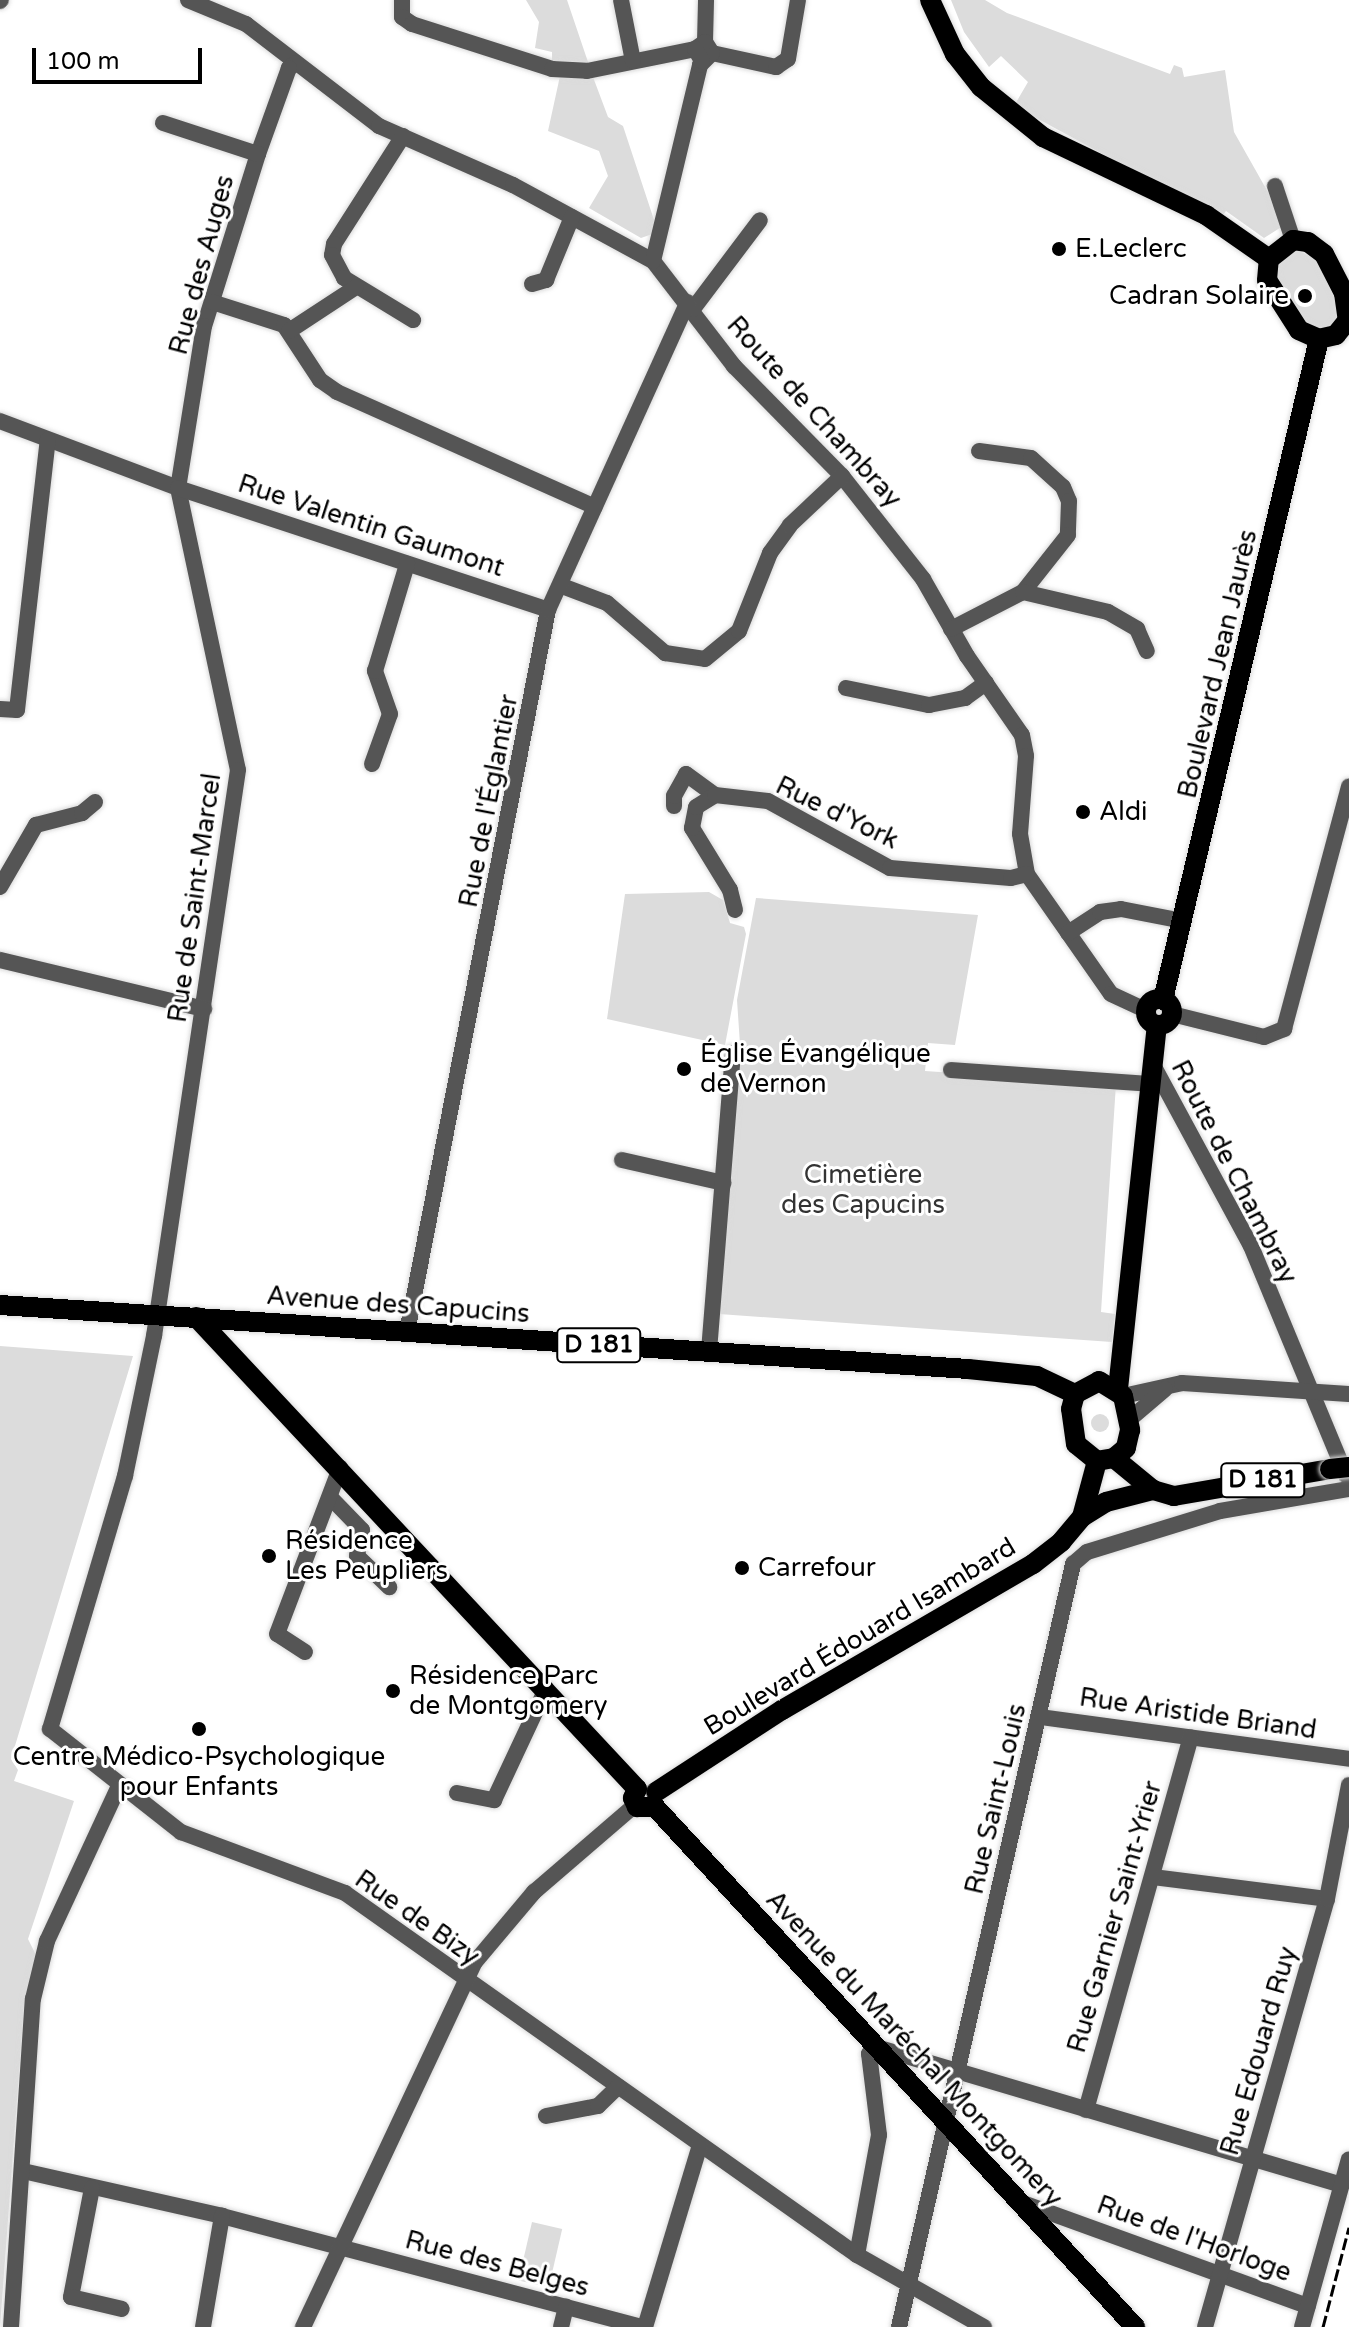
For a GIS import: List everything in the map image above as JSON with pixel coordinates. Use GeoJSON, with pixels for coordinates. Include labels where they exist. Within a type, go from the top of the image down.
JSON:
{"type":"FeatureCollection","features":[{"type":"Feature","properties":{"kind":"main road"},"geometry":{"type":"LineString","coordinates":[[930,0],[955,54],[981,87],[1043,137],[1206,215],[1269,259]]}},
{"type":"Feature","properties":{"kind":"main road"},"geometry":{"type":"LineString","coordinates":[[1293,240],[1308,242],[1324,254],[1349,312],[1336,335],[1319,339],[1299,330],[1267,280],[1269,259],[1293,240]]}},
{"type":"Feature","properties":{"kind":"main road","name":"Boulevard Jean Jaurès"},"geometry":{"type":"LineString","coordinates":[[1113,1389],[1158,1088],[1151,1062],[1160,1012],[1319,339]]}},
{"type":"Feature","properties":{"kind":"main road","name":"Avenue des Capucins"},"geometry":{"type":"LineString","coordinates":[[0,1305],[709,1351],[1037,1376],[1075,1394]]}},
{"type":"Feature","properties":{"kind":"main road","name":"Avenue du Maréchal Montgomery"},"geometry":{"type":"LineString","coordinates":[[196,1317],[228,1345],[1135,2327]]}},
{"type":"Feature","properties":{"kind":"main road"},"geometry":{"type":"LineString","coordinates":[[228,1345],[230,1319]]}},
{"type":"Feature","properties":{"kind":"main road"},"geometry":{"type":"LineString","coordinates":[[1113,1389],[1075,1394],[1071,1422],[1076,1444],[1106,1459],[1153,1490]]}},
{"type":"Feature","properties":{"kind":"main road","name":"D 181"},"geometry":{"type":"LineString","coordinates":[[1113,1389],[1129,1429],[1137,1463],[1149,1475],[1195,1494]]}},
{"type":"Feature","properties":{"kind":"main road"},"geometry":{"type":"LineString","coordinates":[[1106,1459],[1129,1429]]}},
{"type":"Feature","properties":{"kind":"main road","name":"Boulevard Édouard Isambard"},"geometry":{"type":"LineString","coordinates":[[646,1798],[782,1710],[1033,1564],[1061,1542],[1082,1517],[1106,1459]]}},
{"type":"Feature","properties":{"kind":"main road","name":"D 181"},"geometry":{"type":"LineString","coordinates":[[1153,1490],[1174,1496],[1195,1494],[1340,1468]]}},
{"type":"Feature","properties":{"kind":"main road","name":"Boulevard Édouard Isambard"},"geometry":{"type":"LineString","coordinates":[[1082,1517],[1106,1502],[1153,1490]]}},
{"type":"Feature","properties":{"kind":"street","name":"Route de Chambray"},"geometry":{"type":"LineString","coordinates":[[188,0],[246,24],[379,126],[494,176],[653,261],[691,306],[734,366],[842,476],[923,579],[951,629],[1022,735],[1026,756],[1020,834],[1031,880],[1111,994],[1132,1008],[1264,1037],[1284,1029],[1349,787]]}},
{"type":"Feature","properties":{"kind":"street"},"geometry":{"type":"LineString","coordinates":[[402,0],[402,17],[412,24],[552,69],[587,71],[704,51],[776,67],[788,59],[798,0]]}},
{"type":"Feature","properties":{"kind":"street"},"geometry":{"type":"LineString","coordinates":[[621,0],[633,61]]}},
{"type":"Feature","properties":{"kind":"street"},"geometry":{"type":"LineString","coordinates":[[653,261],[704,51],[706,0]]}},
{"type":"Feature","properties":{"kind":"street","name":"Rue des Auges"},"geometry":{"type":"LineString","coordinates":[[178,488],[212,302],[258,154],[289,68],[296,63]]}},
{"type":"Feature","properties":{"kind":"street"},"geometry":{"type":"LineString","coordinates":[[163,123],[258,154]]}},
{"type":"Feature","properties":{"kind":"street"},"geometry":{"type":"LineString","coordinates":[[403,136],[334,244],[337,268],[356,287],[413,320]]}},
{"type":"Feature","properties":{"kind":"street"},"geometry":{"type":"LineString","coordinates":[[1275,186],[1293,240]]}},
{"type":"Feature","properties":{"kind":"street"},"geometry":{"type":"LineString","coordinates":[[532,284],[546,280],[572,217]]}},
{"type":"Feature","properties":{"kind":"street","name":"Rue de l'Églantier"},"geometry":{"type":"LineString","coordinates":[[407,1332],[548,610],[562,586],[595,507],[691,306],[760,220]]}},
{"type":"Feature","properties":{"kind":"street"},"geometry":{"type":"LineString","coordinates":[[289,331],[356,287]]}},
{"type":"Feature","properties":{"kind":"street"},"geometry":{"type":"LineString","coordinates":[[212,302],[284,325],[320,380],[337,392],[595,507]]}},
{"type":"Feature","properties":{"kind":"street"},"geometry":{"type":"LineString","coordinates":[[0,421],[178,488]]}},
{"type":"Feature","properties":{"kind":"street"},"geometry":{"type":"LineString","coordinates":[[8,709],[48,440]]}},
{"type":"Feature","properties":{"kind":"street"},"geometry":{"type":"LineString","coordinates":[[951,629],[1023,592],[1068,535],[1069,501],[1063,487],[1031,458],[979,451]]}},
{"type":"Feature","properties":{"kind":"street"},"geometry":{"type":"LineString","coordinates":[[562,586],[607,603],[665,653],[705,659],[739,631],[770,553],[790,525],[842,476]]}},
{"type":"Feature","properties":{"kind":"street","name":"Rue Valentin Gaumont"},"geometry":{"type":"LineString","coordinates":[[178,488],[548,610]]}},
{"type":"Feature","properties":{"kind":"street","name":"Rue de Saint-Marcel"},"geometry":{"type":"LineString","coordinates":[[158,1315],[238,770],[178,488]]}},
{"type":"Feature","properties":{"kind":"street"},"geometry":{"type":"LineString","coordinates":[[372,764],[390,714],[375,671],[407,564]]}},
{"type":"Feature","properties":{"kind":"street"},"geometry":{"type":"LineString","coordinates":[[1023,592],[1108,612],[1137,629],[1147,651]]}},
{"type":"Feature","properties":{"kind":"street"},"geometry":{"type":"LineString","coordinates":[[846,688],[929,705],[965,698],[986,683]]}},
{"type":"Feature","properties":{"kind":"street"},"geometry":{"type":"LineString","coordinates":[[674,806],[674,796],[686,774],[715,795],[696,807],[692,828],[730,890],[735,910]]}},
{"type":"Feature","properties":{"kind":"street","name":"Rue d'York"},"geometry":{"type":"LineString","coordinates":[[715,795],[768,801],[890,868],[1031,880]]}},
{"type":"Feature","properties":{"kind":"street"},"geometry":{"type":"LineString","coordinates":[[0,887],[36,825],[82,813],[95,802]]}},
{"type":"Feature","properties":{"kind":"street"},"geometry":{"type":"LineString","coordinates":[[1068,933],[1100,912],[1121,909],[1183,921]]}},
{"type":"Feature","properties":{"kind":"street"},"geometry":{"type":"LineString","coordinates":[[0,960],[204,1009]]}},
{"type":"Feature","properties":{"kind":"street"},"geometry":{"type":"LineString","coordinates":[[709,1351],[733,1053],[740,1053]]}},
{"type":"Feature","properties":{"kind":"street"},"geometry":{"type":"LineString","coordinates":[[951,1070],[1158,1088]]}},
{"type":"Feature","properties":{"kind":"street","name":"Route de Chambray"},"geometry":{"type":"LineString","coordinates":[[1158,1088],[1251,1246],[1349,1481]]}},
{"type":"Feature","properties":{"kind":"street"},"geometry":{"type":"LineString","coordinates":[[622,1160],[723,1183]]}},
{"type":"Feature","properties":{"kind":"street","name":"Rue de Bizy"},"geometry":{"type":"LineString","coordinates":[[158,1315],[125,1476],[49,1722],[54,1736],[181,1832],[217,1849],[345,1893],[857,2255],[909,2288],[984,2327]]}},
{"type":"Feature","properties":{"kind":"street"},"geometry":{"type":"LineString","coordinates":[[1129,1429],[1151,1398],[1182,1383]]}},
{"type":"Feature","properties":{"kind":"street"},"geometry":{"type":"LineString","coordinates":[[1113,1389],[1182,1383],[1349,1394]]}},
{"type":"Feature","properties":{"kind":"street"},"geometry":{"type":"LineString","coordinates":[[305,1652],[277,1634],[340,1468]]}},
{"type":"Feature","properties":{"kind":"street","name":"Rue Saint-Louis"},"geometry":{"type":"LineString","coordinates":[[899,2327],[1079,1555],[1220,1511],[1349,1489]]}},
{"type":"Feature","properties":{"kind":"street"},"geometry":{"type":"LineString","coordinates":[[330,1497],[362,1530],[357,1556],[389,1587]]}},
{"type":"Feature","properties":{"kind":"street"},"geometry":{"type":"LineString","coordinates":[[457,1793],[494,1800],[546,1689]]}},
{"type":"Feature","properties":{"kind":"street","name":"Rue Aristide Briand"},"geometry":{"type":"LineString","coordinates":[[1040,1717],[1349,1759]]}},
{"type":"Feature","properties":{"kind":"street","name":"Rue Garnier Saint-Yrier"},"geometry":{"type":"LineString","coordinates":[[1086,2110],[1191,1737]]}},
{"type":"Feature","properties":{"kind":"street","name":"Rue Edouard Ruy"},"geometry":{"type":"LineString","coordinates":[[1205,2327],[1327,1899],[1349,1785]]}},
{"type":"Feature","properties":{"kind":"street"},"geometry":{"type":"LineString","coordinates":[[11,2327],[33,1999],[44,1955],[80,1863],[119,1786]]}},
{"type":"Feature","properties":{"kind":"street"},"geometry":{"type":"LineString","coordinates":[[303,2327],[465,1980],[534,1892],[646,1798]]}},
{"type":"Feature","properties":{"kind":"street"},"geometry":{"type":"LineString","coordinates":[[1153,1877],[1327,1899]]}},
{"type":"Feature","properties":{"kind":"street"},"geometry":{"type":"LineString","coordinates":[[857,2255],[879,2135],[869,2054],[876,2047],[1341,2185]]}},
{"type":"Feature","properties":{"kind":"street"},"geometry":{"type":"LineString","coordinates":[[546,2116],[598,2106],[618,2087]]}},
{"type":"Feature","properties":{"kind":"street"},"geometry":{"type":"LineString","coordinates":[[643,2327],[700,2145]]}},
{"type":"Feature","properties":{"kind":"street"},"geometry":{"type":"LineString","coordinates":[[1302,2327],[1349,2159]]}},
{"type":"Feature","properties":{"kind":"street","name":"Rue des Belges"},"geometry":{"type":"LineString","coordinates":[[23,2171],[222,2216],[643,2327]]}},
{"type":"Feature","properties":{"kind":"street"},"geometry":{"type":"LineString","coordinates":[[92,2188],[71,2297],[122,2309]]}},
{"type":"Feature","properties":{"kind":"street","name":"Rue de l'Horloge"},"geometry":{"type":"LineString","coordinates":[[1018,2201],[1308,2306]]}},
{"type":"Feature","properties":{"kind":"street"},"geometry":{"type":"LineString","coordinates":[[203,2327],[222,2216]]}},
{"type":"Feature","properties":{"kind":"street"},"geometry":{"type":"LineString","coordinates":[[561,2327],[566,2307]]}},
{"type":"Feature","properties":{"kind":"green space"},"geometry":{"type":"Polygon","coordinates":[[[526,0],[567,0],[588,62],[552,61],[552,52],[535,48],[539,22],[526,0]]]}},
{"type":"Feature","properties":{"kind":"green space"},"geometry":{"type":"Polygon","coordinates":[[[951,0],[985,0],[1007,13],[1170,74],[1174,65],[1182,68],[1184,77],[1225,70],[1234,132],[1286,224],[1264,238],[1226,211],[1223,215],[1014,106],[1028,82],[1001,56],[989,67],[964,32],[951,0]]]}},
{"type":"Feature","properties":{"kind":"green space"},"geometry":{"type":"Polygon","coordinates":[[[560,76],[593,77],[608,117],[623,126],[658,232],[641,238],[589,208],[608,176],[599,151],[548,131],[560,76]]]}},
{"type":"Feature","properties":{"kind":"green space"},"geometry":{"type":"Polygon","coordinates":[[[1297,250],[1316,259],[1341,312],[1339,321],[1327,331],[1311,327],[1301,317],[1275,277],[1279,258],[1297,250]]]}},
{"type":"Feature","properties":{"kind":"green space"},"geometry":{"type":"Polygon","coordinates":[[[709,892],[723,900],[730,923],[744,927],[746,934],[725,1045],[607,1019],[625,894],[709,892]]]}},
{"type":"Feature","properties":{"kind":"green space","name":"Cimetière des Capucins"},"geometry":{"type":"Polygon","coordinates":[[[756,898],[978,915],[955,1045],[928,1043],[925,1071],[1116,1084],[1101,1312],[1115,1314],[1112,1342],[719,1314],[736,1069],[741,1059],[737,1000],[756,898]]]}},
{"type":"Feature","properties":{"kind":"green space"},"geometry":{"type":"Polygon","coordinates":[[[0,1346],[133,1356],[11,1759],[18,1770],[14,1781],[74,1801],[28,1939],[36,1955],[24,2006],[0,2327],[0,1346]]]}},
{"type":"Feature","properties":{"kind":"green space"},"geometry":{"type":"Polygon","coordinates":[[[1096,1414],[1104,1414],[1109,1423],[1107,1430],[1096,1432],[1091,1427],[1091,1419],[1096,1414]]]}},
{"type":"Feature","properties":{"kind":"green space"},"geometry":{"type":"Polygon","coordinates":[[[532,2222],[562,2229],[549,2287],[519,2280],[532,2222]]]}},
{"type":"Feature","properties":{"kind":"railway"},"geometry":{"type":"LineString","coordinates":[[1323,2327],[1349,2227]]}},
{"type":"Feature","properties":{"kind":"place","name":"E.Leclerc"},"geometry":{"type":"Point","coordinates":[1059,249]}},
{"type":"Feature","properties":{"kind":"place","name":"Cadran Solaire"},"geometry":{"type":"Point","coordinates":[1305,296]}},
{"type":"Feature","properties":{"kind":"place","name":"Aldi"},"geometry":{"type":"Point","coordinates":[1083,812]}},
{"type":"Feature","properties":{"kind":"place","name":"Église Évangélique de Vernon"},"geometry":{"type":"Point","coordinates":[684,1069]}},
{"type":"Feature","properties":{"kind":"place","name":"Résidence Les Peupliers"},"geometry":{"type":"Point","coordinates":[269,1556]}},
{"type":"Feature","properties":{"kind":"place","name":"Carrefour"},"geometry":{"type":"Point","coordinates":[742,1568]}},
{"type":"Feature","properties":{"kind":"place","name":"Résidence Parc de Montgomery"},"geometry":{"type":"Point","coordinates":[393,1691]}},
{"type":"Feature","properties":{"kind":"place","name":"Centre Médico-Psychologique pour Enfants"},"geometry":{"type":"Point","coordinates":[199,1729]}}]}
